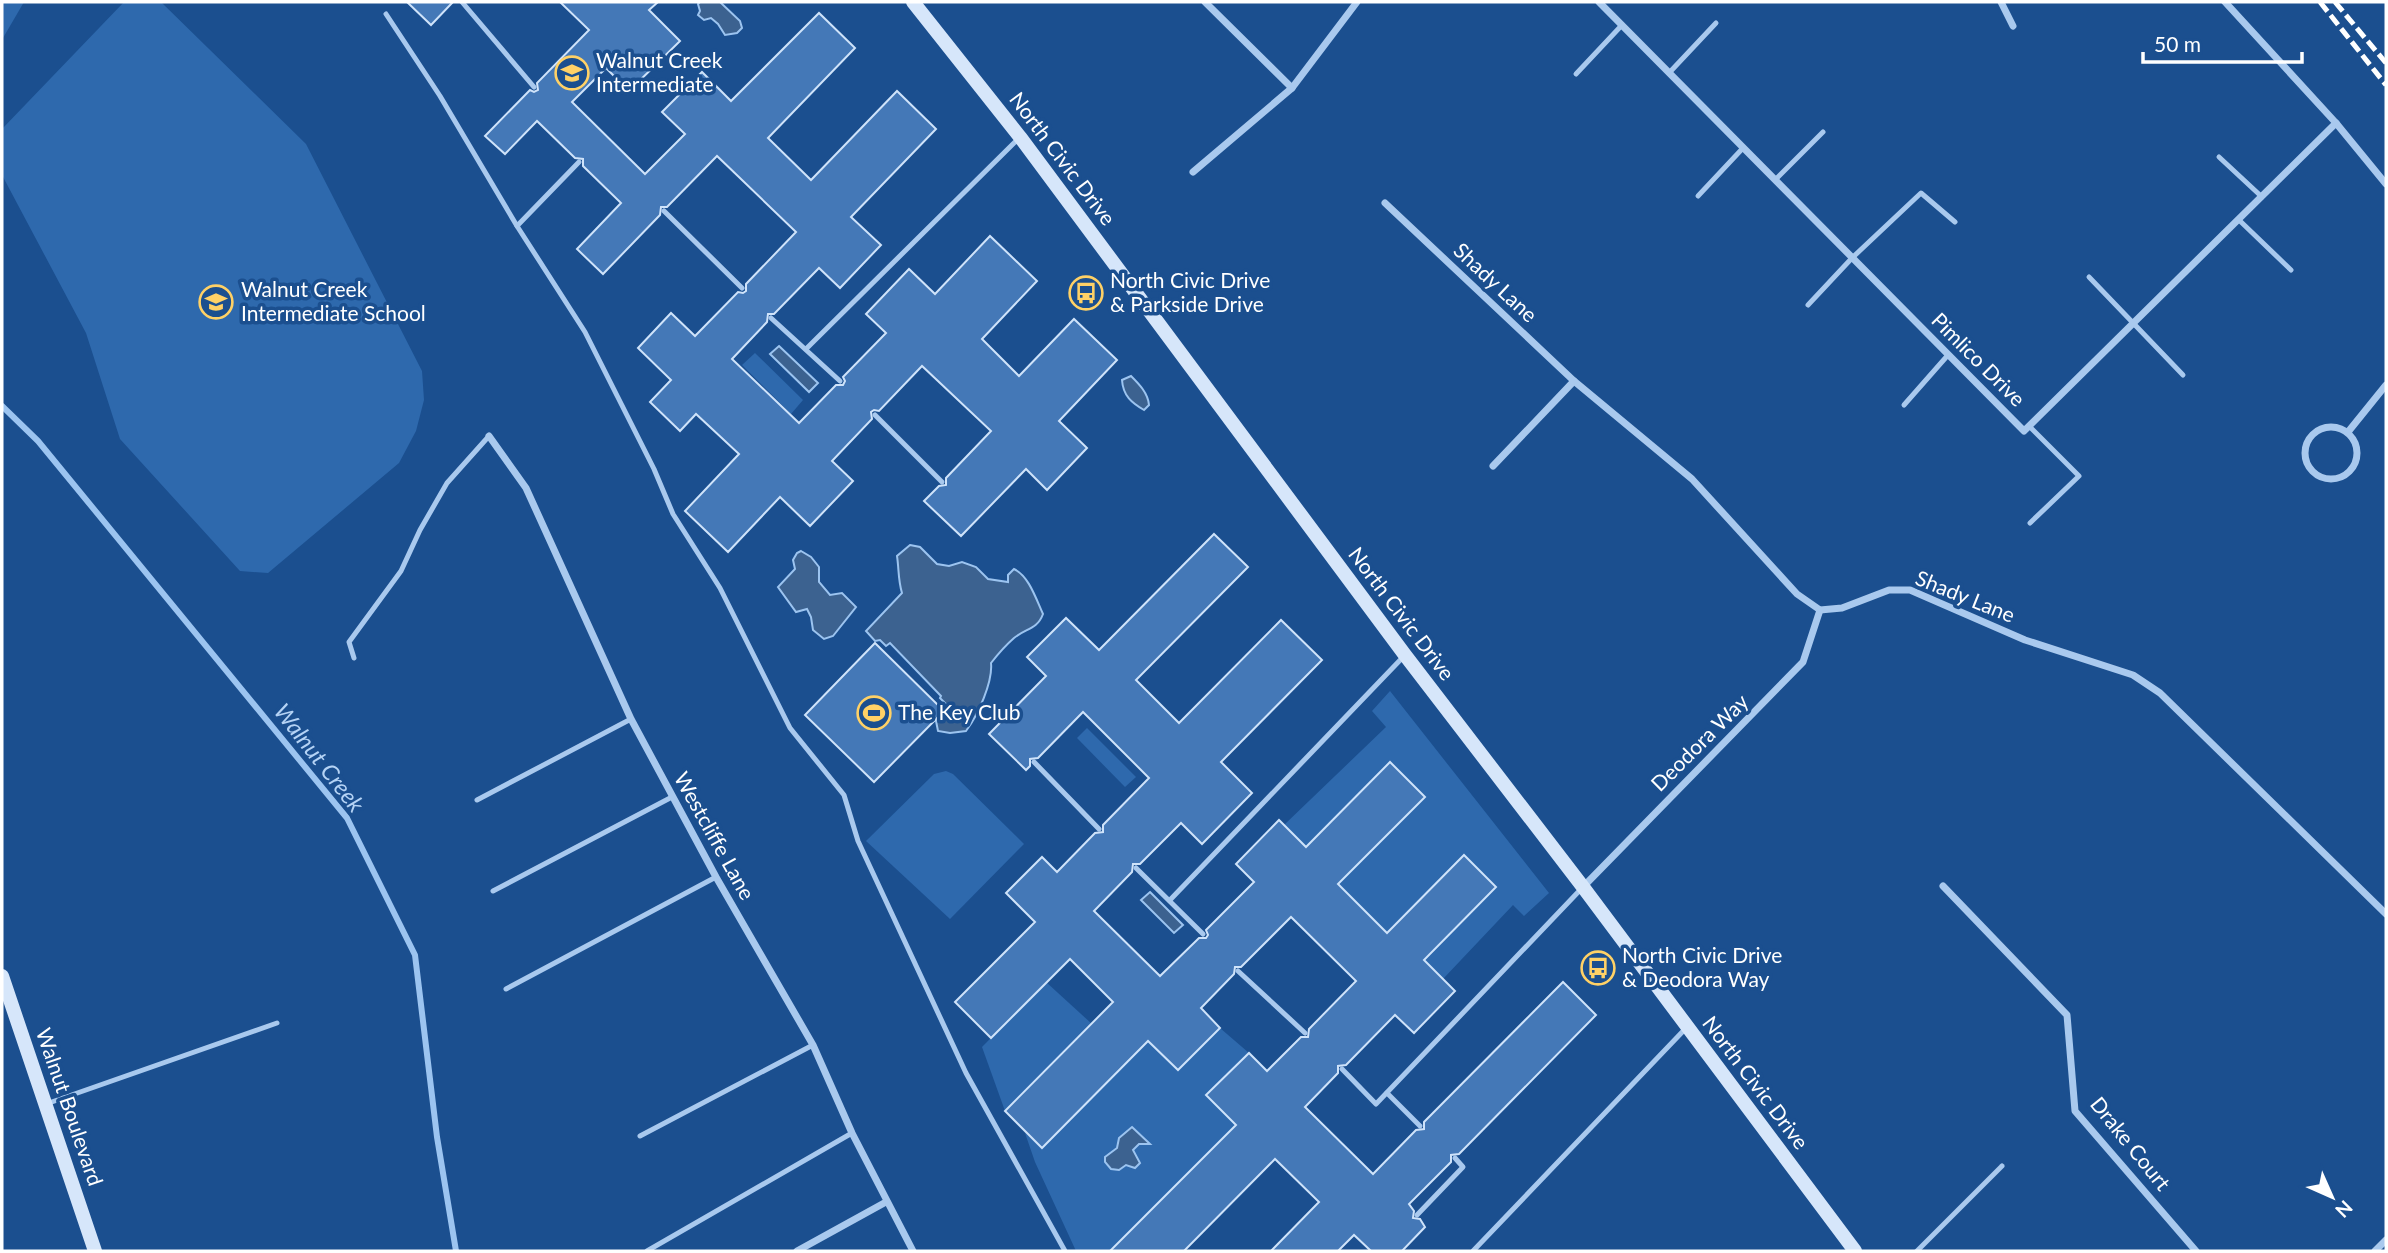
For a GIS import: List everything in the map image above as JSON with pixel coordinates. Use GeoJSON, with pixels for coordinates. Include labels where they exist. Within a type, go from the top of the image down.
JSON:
{"type":"FeatureCollection","features":[{"type":"Feature","properties":{"kind":"main road","name":"North Civic Drive"},"geometry":{"type":"LineString","coordinates":[[913,2],[1020,137],[1405,655],[1583,887],[1855,1251]]}},
{"type":"Feature","properties":{"kind":"main road","name":"Walnut Boulevard"},"geometry":{"type":"LineString","coordinates":[[2,976],[95,1251]]}},
{"type":"Feature","properties":{"kind":"street"},"geometry":{"type":"LineString","coordinates":[[1205,2],[1292,88]]}},
{"type":"Feature","properties":{"kind":"street"},"geometry":{"type":"LineString","coordinates":[[1193,172],[1292,88],[1357,2]]}},
{"type":"Feature","properties":{"kind":"street","name":"Pimlico Drive"},"geometry":{"type":"LineString","coordinates":[[1599,2],[2024,431],[2336,124]]}},
{"type":"Feature","properties":{"kind":"street"},"geometry":{"type":"LineString","coordinates":[[2001,2],[2013,26]]}},
{"type":"Feature","properties":{"kind":"street"},"geometry":{"type":"LineString","coordinates":[[2225,2],[2336,124],[2386,184]]}},
{"type":"Feature","properties":{"kind":"street","name":"Shady Lane"},"geometry":{"type":"LineString","coordinates":[[1385,202],[1574,381],[1692,479],[1797,594],[1820,610],[1842,608],[1889,590],[1910,590],[2025,640],[2133,675],[2160,693],[2386,915]]}},
{"type":"Feature","properties":{"kind":"street"},"geometry":{"type":"LineString","coordinates":[[1493,466],[1574,381]]}},
{"type":"Feature","properties":{"kind":"street"},"geometry":{"type":"LineString","coordinates":[[2348,432],[2386,385]]}},
{"type":"Feature","properties":{"kind":"street"},"geometry":{"type":"LineString","coordinates":[[2330,426],[2348,432],[2357,446],[2356,462],[2351,470],[2338,478],[2329,479],[2313,472],[2307,465],[2304,453],[2311,435],[2318,429],[2330,426]]}},
{"type":"Feature","properties":{"kind":"street","name":"Westcliffe Lane"},"geometry":{"type":"LineString","coordinates":[[489,436],[526,488],[631,719],[716,877],[813,1045],[852,1133],[913,1251]]}},
{"type":"Feature","properties":{"kind":"street","name":"Deodora Way"},"geometry":{"type":"LineString","coordinates":[[1583,887],[1803,662],[1820,610]]}},
{"type":"Feature","properties":{"kind":"street","name":"Drake Court"},"geometry":{"type":"LineString","coordinates":[[1943,886],[2067,1015],[2075,1111],[2196,1251]]}},
{"type":"Feature","properties":{"kind":"street"},"geometry":{"type":"LineString","coordinates":[[797,1251],[886,1202]]}},
{"type":"Feature","properties":{"kind":"street"},"geometry":{"type":"LineString","coordinates":[[2375,1251],[2386,1240]]}},
{"type":"Feature","properties":{"kind":"lane"},"geometry":{"type":"LineString","coordinates":[[462,2],[534,87]]}},
{"type":"Feature","properties":{"kind":"lane"},"geometry":{"type":"LineString","coordinates":[[386,14],[440,96],[517,226],[585,332],[654,469],[673,514],[720,588],[790,727],[844,795],[858,841],[966,1073],[1065,1251]]}},
{"type":"Feature","properties":{"kind":"lane"},"geometry":{"type":"LineString","coordinates":[[1669,73],[1716,23]]}},
{"type":"Feature","properties":{"kind":"lane"},"geometry":{"type":"LineString","coordinates":[[1576,74],[1622,26]]}},
{"type":"Feature","properties":{"kind":"lane"},"geometry":{"type":"LineString","coordinates":[[1775,180],[1823,132]]}},
{"type":"Feature","properties":{"kind":"lane"},"geometry":{"type":"LineString","coordinates":[[806,349],[1020,137]]}},
{"type":"Feature","properties":{"kind":"lane"},"geometry":{"type":"LineString","coordinates":[[1698,196],[1743,148]]}},
{"type":"Feature","properties":{"kind":"lane"},"geometry":{"type":"LineString","coordinates":[[2219,157],[2262,197]]}},
{"type":"Feature","properties":{"kind":"lane"},"geometry":{"type":"LineString","coordinates":[[517,226],[579,162]]}},
{"type":"Feature","properties":{"kind":"lane"},"geometry":{"type":"LineString","coordinates":[[1808,305],[1852,258],[1921,193],[1955,222]]}},
{"type":"Feature","properties":{"kind":"lane"},"geometry":{"type":"LineString","coordinates":[[664,211],[741,288]]}},
{"type":"Feature","properties":{"kind":"lane"},"geometry":{"type":"LineString","coordinates":[[2239,219],[2291,270]]}},
{"type":"Feature","properties":{"kind":"lane"},"geometry":{"type":"LineString","coordinates":[[2089,278],[2183,375]]}},
{"type":"Feature","properties":{"kind":"lane"},"geometry":{"type":"LineString","coordinates":[[771,318],[840,381]]}},
{"type":"Feature","properties":{"kind":"lane"},"geometry":{"type":"LineString","coordinates":[[1904,405],[1948,355]]}},
{"type":"Feature","properties":{"kind":"lane"},"geometry":{"type":"LineString","coordinates":[[875,415],[943,482]]}},
{"type":"Feature","properties":{"kind":"lane"},"geometry":{"type":"LineString","coordinates":[[2029,426],[2079,476],[2030,523]]}},
{"type":"Feature","properties":{"kind":"lane"},"geometry":{"type":"LineString","coordinates":[[354,658],[349,642],[401,571],[420,530],[447,483],[489,436]]}},
{"type":"Feature","properties":{"kind":"lane"},"geometry":{"type":"LineString","coordinates":[[1170,900],[1405,655]]}},
{"type":"Feature","properties":{"kind":"lane"},"geometry":{"type":"LineString","coordinates":[[477,800],[631,719]]}},
{"type":"Feature","properties":{"kind":"lane"},"geometry":{"type":"LineString","coordinates":[[1034,762],[1099,829]]}},
{"type":"Feature","properties":{"kind":"lane"},"geometry":{"type":"LineString","coordinates":[[493,891],[672,797]]}},
{"type":"Feature","properties":{"kind":"lane"},"geometry":{"type":"LineString","coordinates":[[1136,868],[1203,934]]}},
{"type":"Feature","properties":{"kind":"lane"},"geometry":{"type":"LineString","coordinates":[[506,989],[716,877]]}},
{"type":"Feature","properties":{"kind":"lane"},"geometry":{"type":"LineString","coordinates":[[1342,1069],[1376,1104],[1583,887]]}},
{"type":"Feature","properties":{"kind":"lane"},"geometry":{"type":"LineString","coordinates":[[1237,971],[1305,1033]]}},
{"type":"Feature","properties":{"kind":"lane"},"geometry":{"type":"LineString","coordinates":[[46,1104],[276,1023]]}},
{"type":"Feature","properties":{"kind":"lane"},"geometry":{"type":"LineString","coordinates":[[1473,1251],[1687,1027]]}},
{"type":"Feature","properties":{"kind":"lane"},"geometry":{"type":"LineString","coordinates":[[639,1136],[813,1045]]}},
{"type":"Feature","properties":{"kind":"lane"},"geometry":{"type":"LineString","coordinates":[[1387,1093],[1420,1126]]}},
{"type":"Feature","properties":{"kind":"lane"},"geometry":{"type":"LineString","coordinates":[[647,1251],[852,1133]]}},
{"type":"Feature","properties":{"kind":"lane"},"geometry":{"type":"LineString","coordinates":[[1417,1215],[1464,1167],[1455,1158]]}},
{"type":"Feature","properties":{"kind":"lane"},"geometry":{"type":"LineString","coordinates":[[1917,1251],[2003,1166]]}},
{"type":"Feature","properties":{"kind":"shaded area"},"geometry":{"type":"Polygon","coordinates":[[[2,2],[24,2],[3,38],[2,37],[2,2]]]}},
{"type":"Feature","properties":{"kind":"shaded area","name":"Walnut Creek Intermediate School"},"geometry":{"type":"Polygon","coordinates":[[[124,2],[161,2],[306,144],[422,371],[424,400],[416,431],[399,463],[268,573],[240,571],[120,439],[86,333],[2,175],[2,129],[124,2]]]}},
{"type":"Feature","properties":{"kind":"shaded area"},"geometry":{"type":"Polygon","coordinates":[[[700,2],[720,2],[740,21],[742,28],[737,33],[725,35],[711,18],[704,20],[698,15],[700,2]]]}},
{"type":"Feature","properties":{"kind":"shaded area"},"geometry":{"type":"Polygon","coordinates":[[[779,346],[818,383],[809,392],[770,354],[779,346]]]}},
{"type":"Feature","properties":{"kind":"shaded area"},"geometry":{"type":"Polygon","coordinates":[[[755,353],[803,400],[791,414],[742,365],[755,353]]]}},
{"type":"Feature","properties":{"kind":"shaded area"},"geometry":{"type":"Polygon","coordinates":[[[1131,376],[1147,397],[1149,405],[1144,410],[1132,402],[1124,390],[1122,380],[1131,376]]]}},
{"type":"Feature","properties":{"kind":"shaded area"},"geometry":{"type":"Polygon","coordinates":[[[910,545],[920,547],[937,564],[949,566],[962,562],[976,567],[988,579],[1008,582],[1008,575],[1014,569],[1028,582],[1043,614],[1038,623],[1014,638],[991,663],[990,679],[984,698],[966,731],[938,731],[936,721],[947,705],[941,696],[890,643],[886,646],[880,640],[875,641],[866,631],[902,593],[897,556],[910,545]]]}},
{"type":"Feature","properties":{"kind":"shaded area"},"geometry":{"type":"Polygon","coordinates":[[[801,551],[811,557],[819,567],[819,582],[830,595],[842,593],[856,607],[833,636],[824,639],[813,630],[807,609],[796,612],[778,587],[795,569],[793,560],[801,551]]]}},
{"type":"Feature","properties":{"kind":"shaded area"},"geometry":{"type":"Polygon","coordinates":[[[1390,691],[1549,893],[1524,916],[1513,905],[1443,979],[1424,960],[1496,887],[1464,855],[1387,932],[1338,884],[1424,797],[1306,847],[1284,825],[1386,727],[1372,711],[1390,691]]]}},
{"type":"Feature","properties":{"kind":"shaded area"},"geometry":{"type":"Polygon","coordinates":[[[1087,728],[1136,777],[1125,787],[1077,738],[1087,728]]]}},
{"type":"Feature","properties":{"kind":"shaded area"},"geometry":{"type":"Polygon","coordinates":[[[946,771],[953,774],[1024,844],[950,919],[866,841],[934,774],[946,771]]]}},
{"type":"Feature","properties":{"kind":"shaded area"},"geometry":{"type":"Polygon","coordinates":[[[1150,892],[1183,925],[1174,933],[1141,900],[1150,892]]]}},
{"type":"Feature","properties":{"kind":"shaded area"},"geometry":{"type":"Polygon","coordinates":[[[1046,982],[1092,1024],[1005,1111],[982,1047],[1046,982]]]}},
{"type":"Feature","properties":{"kind":"shaded area"},"geometry":{"type":"Polygon","coordinates":[[[1220,1028],[1249,1053],[1207,1095],[1236,1125],[1110,1251],[1076,1251],[1035,1162],[1025,1133],[1042,1147],[1148,1041],[1178,1070],[1220,1028]]]}},
{"type":"Feature","properties":{"kind":"shaded area"},"geometry":{"type":"Polygon","coordinates":[[[1132,1127],[1150,1144],[1139,1144],[1133,1150],[1140,1163],[1135,1168],[1126,1165],[1119,1170],[1111,1169],[1105,1162],[1105,1157],[1117,1148],[1119,1138],[1132,1127]]]}},
{"type":"Feature","properties":{"kind":"building"},"geometry":{"type":"Polygon","coordinates":[[[407,2],[453,2],[431,25],[407,2]]]}},
{"type":"Feature","properties":{"kind":"building"},"geometry":{"type":"Polygon","coordinates":[[[560,2],[658,2],[649,10],[680,41],[629,91],[606,68],[572,102],[645,174],[685,134],[662,112],[702,72],[731,101],[819,13],[855,48],[768,138],[811,180],[897,91],[936,129],[851,217],[881,245],[840,288],[819,268],[774,314],[768,314],[767,322],[732,359],[799,423],[836,385],[843,385],[843,377],[886,333],[866,314],[909,269],[935,294],[990,236],[1037,281],[982,339],[1019,376],[1074,319],[1117,360],[1059,421],[1087,448],[1047,490],[1026,469],[961,536],[924,501],[939,486],[946,485],[946,478],[991,431],[922,366],[879,411],[871,412],[872,419],[832,461],[853,481],[810,526],[780,497],[728,552],[685,511],[739,454],[696,414],[680,431],[650,402],[671,380],[638,348],[671,313],[695,336],[738,292],[746,291],[746,284],[796,232],[717,156],[667,207],[661,207],[660,215],[603,274],[577,249],[621,203],[583,166],[583,159],[575,158],[537,121],[505,154],[485,136],[530,90],[538,90],[537,83],[589,30],[560,2]]]}},
{"type":"Feature","properties":{"kind":"building"},"geometry":{"type":"Polygon","coordinates":[[[1214,534],[1248,567],[1136,680],[1179,723],[1281,620],[1322,660],[1221,762],[1252,793],[1202,844],[1181,823],[1140,864],[1133,864],[1132,872],[1094,911],[1160,976],[1199,938],[1206,938],[1206,930],[1254,882],[1236,864],[1279,820],[1306,847],[1390,762],[1425,797],[1338,884],[1387,933],[1464,855],[1496,887],[1424,960],[1455,991],[1414,1033],[1395,1015],[1346,1065],[1338,1066],[1338,1073],[1305,1107],[1373,1174],[1416,1130],[1424,1129],[1424,1122],[1563,982],[1596,1015],[1459,1154],[1451,1155],[1451,1162],[1409,1204],[1414,1211],[1413,1218],[1420,1219],[1425,1227],[1402,1251],[1371,1251],[1354,1235],[1338,1251],[1271,1251],[1319,1202],[1275,1159],[1184,1251],[1110,1251],[1236,1125],[1206,1095],[1249,1053],[1267,1071],[1301,1037],[1308,1037],[1309,1029],[1356,981],[1291,917],[1241,967],[1235,967],[1234,974],[1201,1008],[1220,1028],[1178,1070],[1148,1041],[1042,1148],[1005,1111],[1113,1002],[1070,959],[991,1038],[955,1002],[1035,922],[1006,893],[1042,857],[1057,872],[1095,833],[1103,832],[1103,825],[1149,778],[1083,712],[1038,758],[1030,759],[1030,766],[1026,770],[989,734],[1046,676],[1027,657],[1066,618],[1099,650],[1214,534]]]}},
{"type":"Feature","properties":{"kind":"building","name":"The Key Club"},"geometry":{"type":"Polygon","coordinates":[[[875,643],[944,711],[874,782],[805,715],[875,643]]]}},
{"type":"Feature","properties":{"kind":"waterway","name":"Walnut Creek"},"geometry":{"type":"LineString","coordinates":[[2,406],[38,441],[347,818],[415,955],[437,1137],[456,1251]]}},
{"type":"Feature","properties":{"kind":"railway"},"geometry":{"type":"LineString","coordinates":[[2320,2],[2386,85]]}},
{"type":"Feature","properties":{"kind":"railway"},"geometry":{"type":"LineString","coordinates":[[2335,2],[2386,63]]}},
{"type":"Feature","properties":{"kind":"place","name":"Walnut Creek Intermediate"},"geometry":{"type":"Point","coordinates":[572,73]}},
{"type":"Feature","properties":{"kind":"place","name":"North Civic Drive & Parkside Drive"},"geometry":{"type":"Point","coordinates":[1086,293]}},
{"type":"Feature","properties":{"kind":"place","name":"Walnut Creek Intermediate School"},"geometry":{"type":"Point","coordinates":[216,302]}},
{"type":"Feature","properties":{"kind":"place","name":"The Key Club"},"geometry":{"type":"Point","coordinates":[874,713]}},
{"type":"Feature","properties":{"kind":"place","name":"North Civic Drive & Deodora Way"},"geometry":{"type":"Point","coordinates":[1598,968]}}]}
